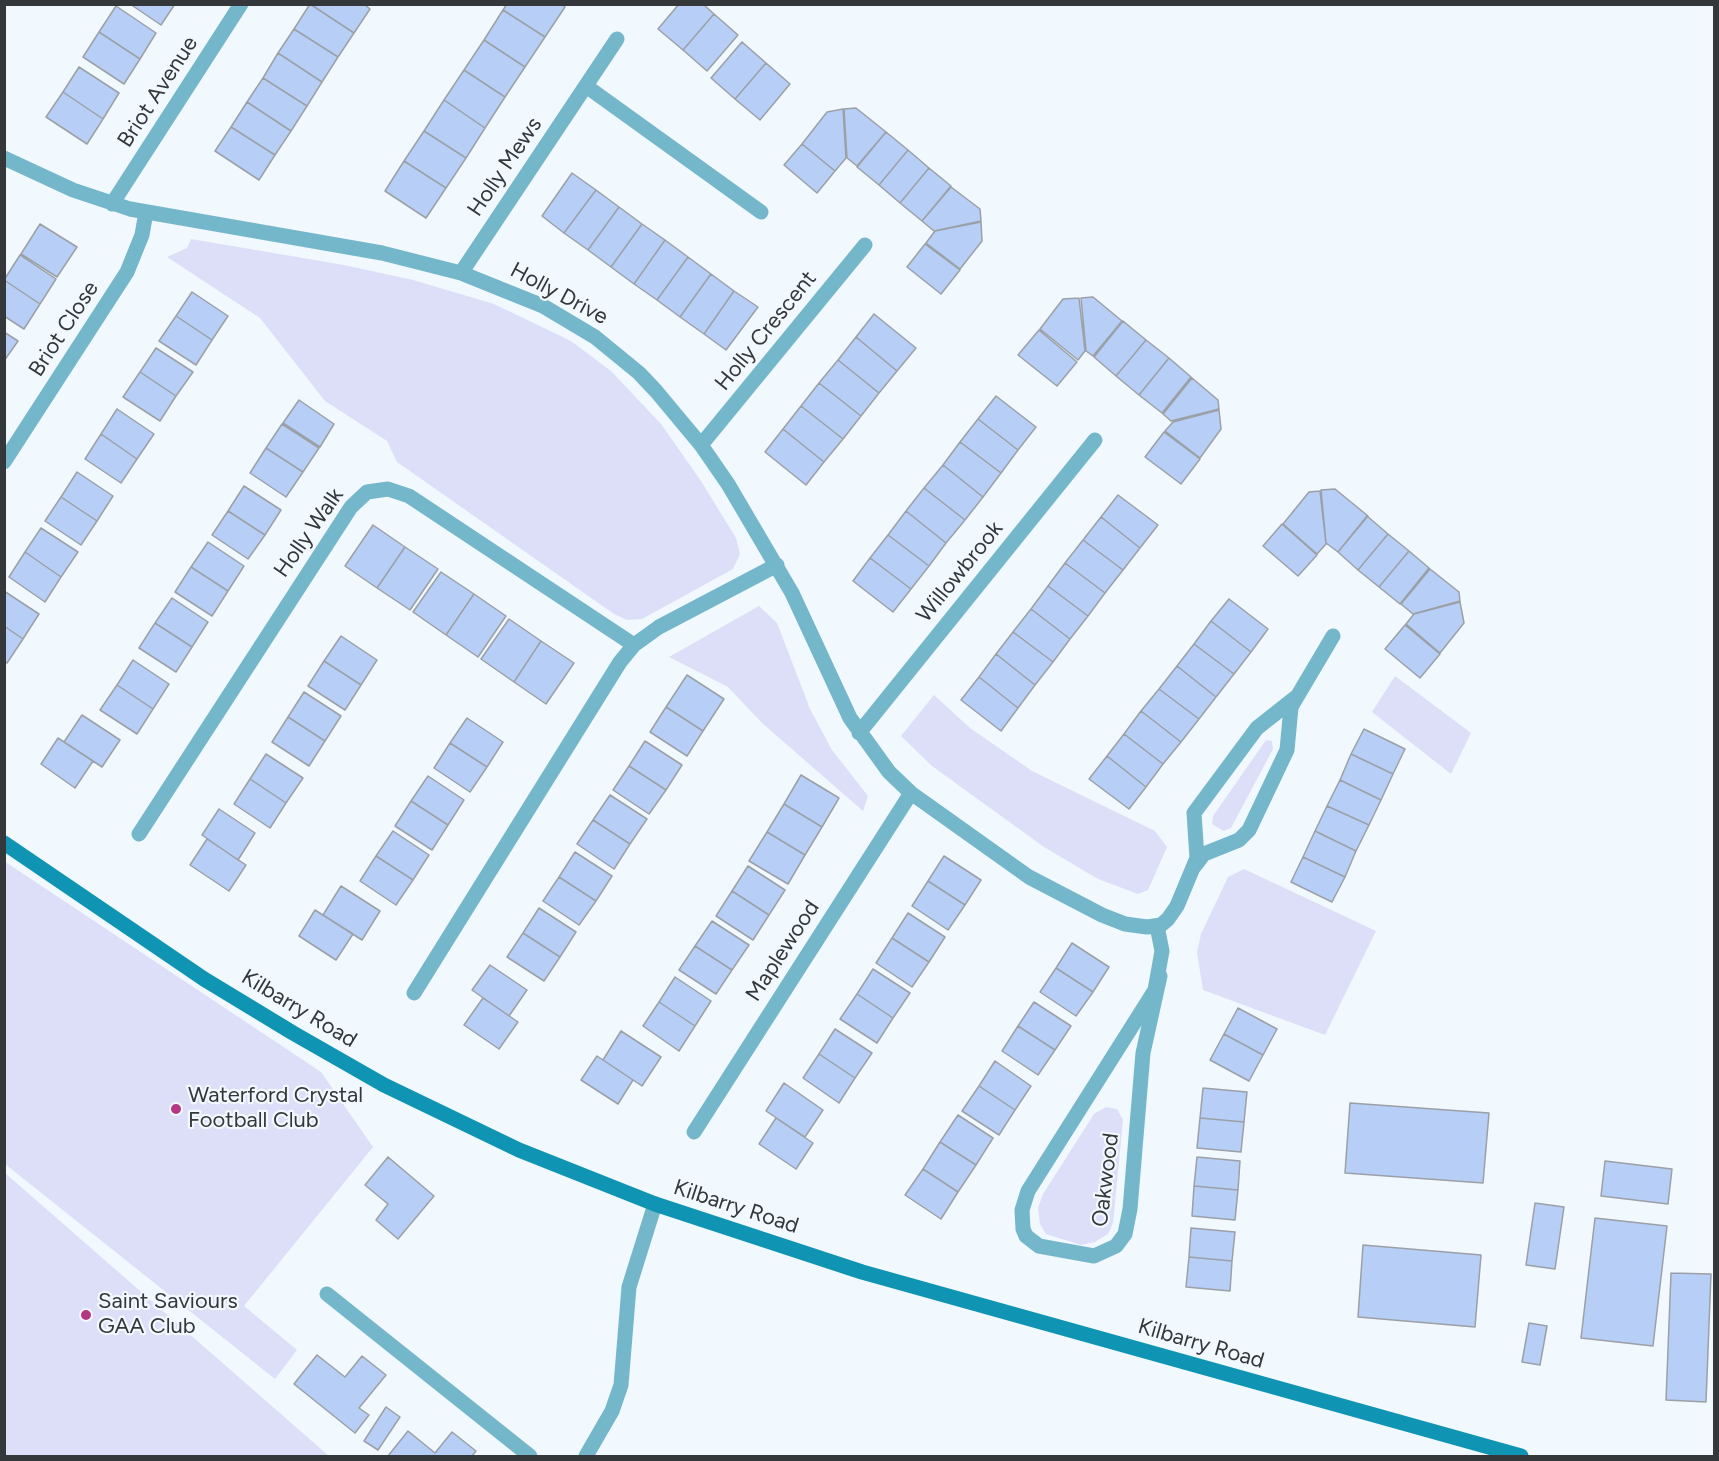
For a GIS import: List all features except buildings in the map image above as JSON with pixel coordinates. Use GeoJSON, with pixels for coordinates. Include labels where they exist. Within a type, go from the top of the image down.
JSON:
{"type":"FeatureCollection","features":[{"type":"Feature","properties":{"kind":"street","name":"Briot Avenue"},"geometry":{"type":"LineString","coordinates":[[112,204],[241,4]]}},
{"type":"Feature","properties":{"kind":"street","name":"Holly Mews"},"geometry":{"type":"LineString","coordinates":[[461,273],[617,39]]}},
{"type":"Feature","properties":{"kind":"street"},"geometry":{"type":"LineString","coordinates":[[586,86],[761,212]]}},
{"type":"Feature","properties":{"kind":"street","name":"Holly Drive"},"geometry":{"type":"LineString","coordinates":[[4,158],[50,181],[112,204],[381,253],[461,273],[543,306],[595,337],[639,373],[701,445],[777,565],[831,682],[859,733],[889,772],[911,793],[1002,859],[1054,892],[1125,924],[1157,926]]}},
{"type":"Feature","properties":{"kind":"street","name":"Briot Close"},"geometry":{"type":"LineString","coordinates":[[4,462],[127,272],[142,235],[146,212]]}},
{"type":"Feature","properties":{"kind":"street","name":"Holly Crescent"},"geometry":{"type":"LineString","coordinates":[[701,445],[865,245]]}},
{"type":"Feature","properties":{"kind":"street","name":"Willowbrook"},"geometry":{"type":"LineString","coordinates":[[859,733],[1095,440]]}},
{"type":"Feature","properties":{"kind":"street","name":"Holly Walk"},"geometry":{"type":"LineString","coordinates":[[139,834],[351,507],[367,492],[388,489],[409,496],[634,645]]}},
{"type":"Feature","properties":{"kind":"street"},"geometry":{"type":"LineString","coordinates":[[414,993],[614,672],[634,645],[658,627],[777,565]]}},
{"type":"Feature","properties":{"kind":"street"},"geometry":{"type":"LineString","coordinates":[[1193,868],[1204,854],[1239,840],[1249,830],[1287,750],[1290,712],[1295,698],[1333,636]]}},
{"type":"Feature","properties":{"kind":"street"},"geometry":{"type":"LineString","coordinates":[[1157,926],[1165,922],[1174,912],[1193,868],[1197,849],[1193,823],[1194,813],[1257,728],[1295,698]]}},
{"type":"Feature","properties":{"kind":"street","name":"Maplewood"},"geometry":{"type":"LineString","coordinates":[[694,1132],[911,793]]}},
{"type":"Feature","properties":{"kind":"street","name":"Kilbarry Road"},"geometry":{"type":"LineString","coordinates":[[4,843],[204,979],[384,1085],[519,1150],[654,1204],[862,1272],[1521,1456]]}},
{"type":"Feature","properties":{"kind":"street","name":"Oakwood"},"geometry":{"type":"LineString","coordinates":[[1157,926],[1162,951],[1160,976],[1143,1053],[1130,1209],[1125,1234],[1116,1246],[1094,1256],[1039,1246],[1032,1242],[1023,1229],[1022,1210],[1028,1191],[1151,999],[1160,976]]}},
{"type":"Feature","properties":{"kind":"street"},"geometry":{"type":"LineString","coordinates":[[586,1456],[612,1411],[621,1385],[629,1287],[654,1204]]}},
{"type":"Feature","properties":{"kind":"street"},"geometry":{"type":"LineString","coordinates":[[327,1294],[530,1456]]}},
{"type":"Feature","properties":{"kind":"shaded area"},"geometry":{"type":"Polygon","coordinates":[[[191,239],[344,265],[413,280],[494,304],[571,341],[611,371],[661,424],[701,481],[736,538],[740,554],[733,569],[642,619],[627,620],[614,614],[397,462],[387,441],[325,401],[260,318],[167,257],[187,248],[191,239]]]}},
{"type":"Feature","properties":{"kind":"shaded area"},"geometry":{"type":"Polygon","coordinates":[[[759,606],[777,623],[810,709],[832,750],[868,796],[863,811],[762,723],[728,687],[669,657],[759,606]]]}},
{"type":"Feature","properties":{"kind":"shaded area"},"geometry":{"type":"Polygon","coordinates":[[[1395,676],[1471,733],[1451,774],[1372,712],[1395,676]]]}},
{"type":"Feature","properties":{"kind":"shaded area"},"geometry":{"type":"Polygon","coordinates":[[[934,695],[970,728],[1032,771],[1155,831],[1167,847],[1148,890],[1138,894],[1098,879],[1044,847],[932,766],[901,736],[934,695]]]}},
{"type":"Feature","properties":{"kind":"shaded area"},"geometry":{"type":"Polygon","coordinates":[[[1266,740],[1272,741],[1273,749],[1231,828],[1224,831],[1212,824],[1213,816],[1266,740]]]}},
{"type":"Feature","properties":{"kind":"shaded area","name":"Waterford Crystal Football Club"},"geometry":{"type":"Polygon","coordinates":[[[4,861],[321,1072],[373,1147],[244,1306],[297,1350],[275,1379],[5,1164],[4,861]]]}},
{"type":"Feature","properties":{"kind":"shaded area"},"geometry":{"type":"Polygon","coordinates":[[[1244,869],[1376,931],[1325,1035],[1203,990],[1197,952],[1201,934],[1228,877],[1244,869]]]}},
{"type":"Feature","properties":{"kind":"shaded area"},"geometry":{"type":"Polygon","coordinates":[[[1106,1107],[1117,1109],[1123,1120],[1113,1223],[1108,1234],[1095,1242],[1081,1245],[1046,1234],[1040,1224],[1038,1208],[1043,1194],[1094,1114],[1106,1107]]]}},
{"type":"Feature","properties":{"kind":"shaded area","name":"Saint Saviours GAA Club"},"geometry":{"type":"Polygon","coordinates":[[[5,1173],[329,1456],[5,1456],[5,1173]]]}},
{"type":"Feature","properties":{"kind":"place","name":"Waterford Crystal Football Club"},"geometry":{"type":"Point","coordinates":[176,1109]}},
{"type":"Feature","properties":{"kind":"place","name":"Saint Saviours GAA Club"},"geometry":{"type":"Point","coordinates":[86,1315]}}]}
